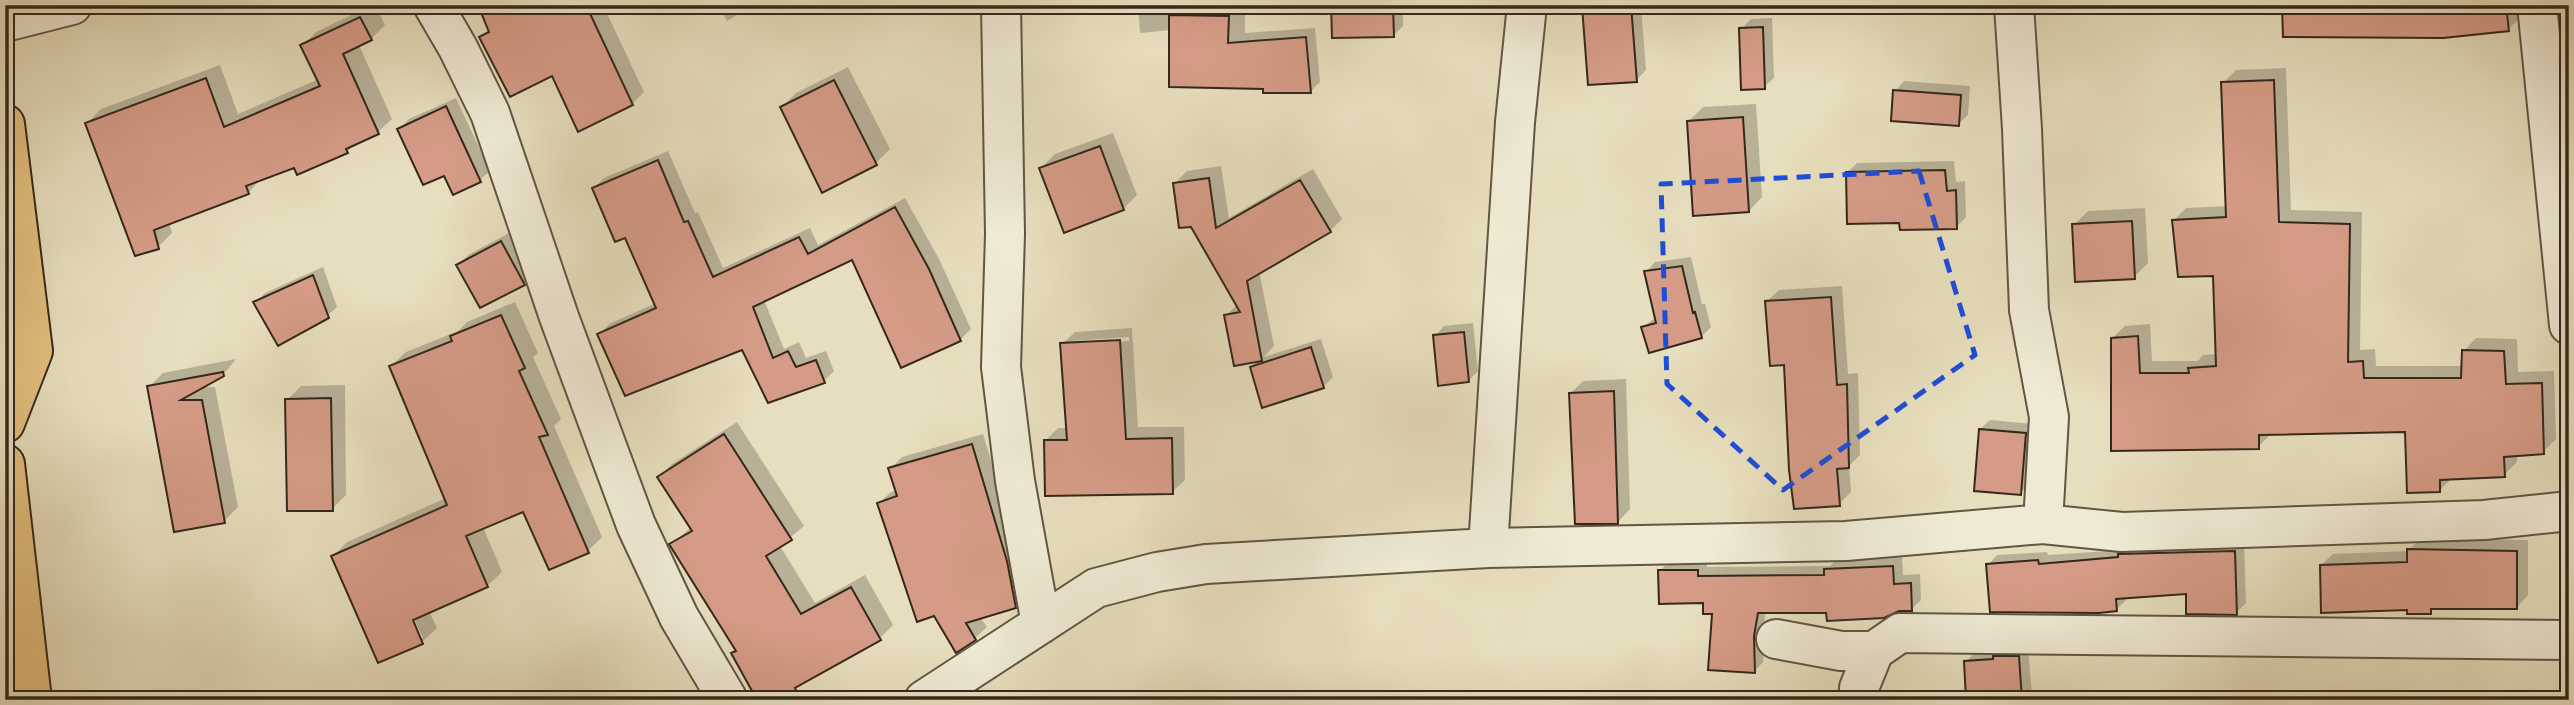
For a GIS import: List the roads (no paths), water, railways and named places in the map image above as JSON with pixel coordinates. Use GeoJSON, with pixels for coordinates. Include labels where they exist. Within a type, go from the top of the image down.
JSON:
{"type":"FeatureCollection","features":[{"type":"Feature","properties":{"kind":"highway"},"geometry":{"type":"LineString","coordinates":[[5,124],[33,351],[5,423]]}},
{"type":"Feature","properties":{"kind":"highway"},"geometry":{"type":"LineString","coordinates":[[5,464],[32,700]]}},
{"type":"Feature","properties":{"kind":"street"},"geometry":{"type":"LineString","coordinates":[[5,22],[72,5]]}},
{"type":"Feature","properties":{"kind":"street"},"geometry":{"type":"LineString","coordinates":[[433,5],[491,113],[559,317],[636,524],[679,617],[728,700]]}},
{"type":"Feature","properties":{"kind":"street"},"geometry":{"type":"LineString","coordinates":[[1001,5],[1005,234],[1001,367],[1015,481],[1041,624]]}},
{"type":"Feature","properties":{"kind":"street"},"geometry":{"type":"LineString","coordinates":[[1488,548],[1515,122],[1527,5]]}},
{"type":"Feature","properties":{"kind":"street"},"geometry":{"type":"LineString","coordinates":[[2014,5],[2029,310],[2049,416],[2043,524]]}},
{"type":"Feature","properties":{"kind":"street"},"geometry":{"type":"LineString","coordinates":[[2537,5],[2569,325]]}},
{"type":"Feature","properties":{"kind":"street"},"geometry":{"type":"LineString","coordinates":[[933,698],[1096,588],[1157,572],[1206,564],[1488,548],[1846,541],[2043,524],[2122,532],[2484,520],[2568,511],[2569,500]]}},
{"type":"Feature","properties":{"kind":"street"},"geometry":{"type":"LineString","coordinates":[[1776,639],[1841,652],[1874,651],[1900,633],[2569,640]]}},
{"type":"Feature","properties":{"kind":"street"},"geometry":{"type":"LineString","coordinates":[[1858,700],[1859,688],[1874,651]]}}]}
